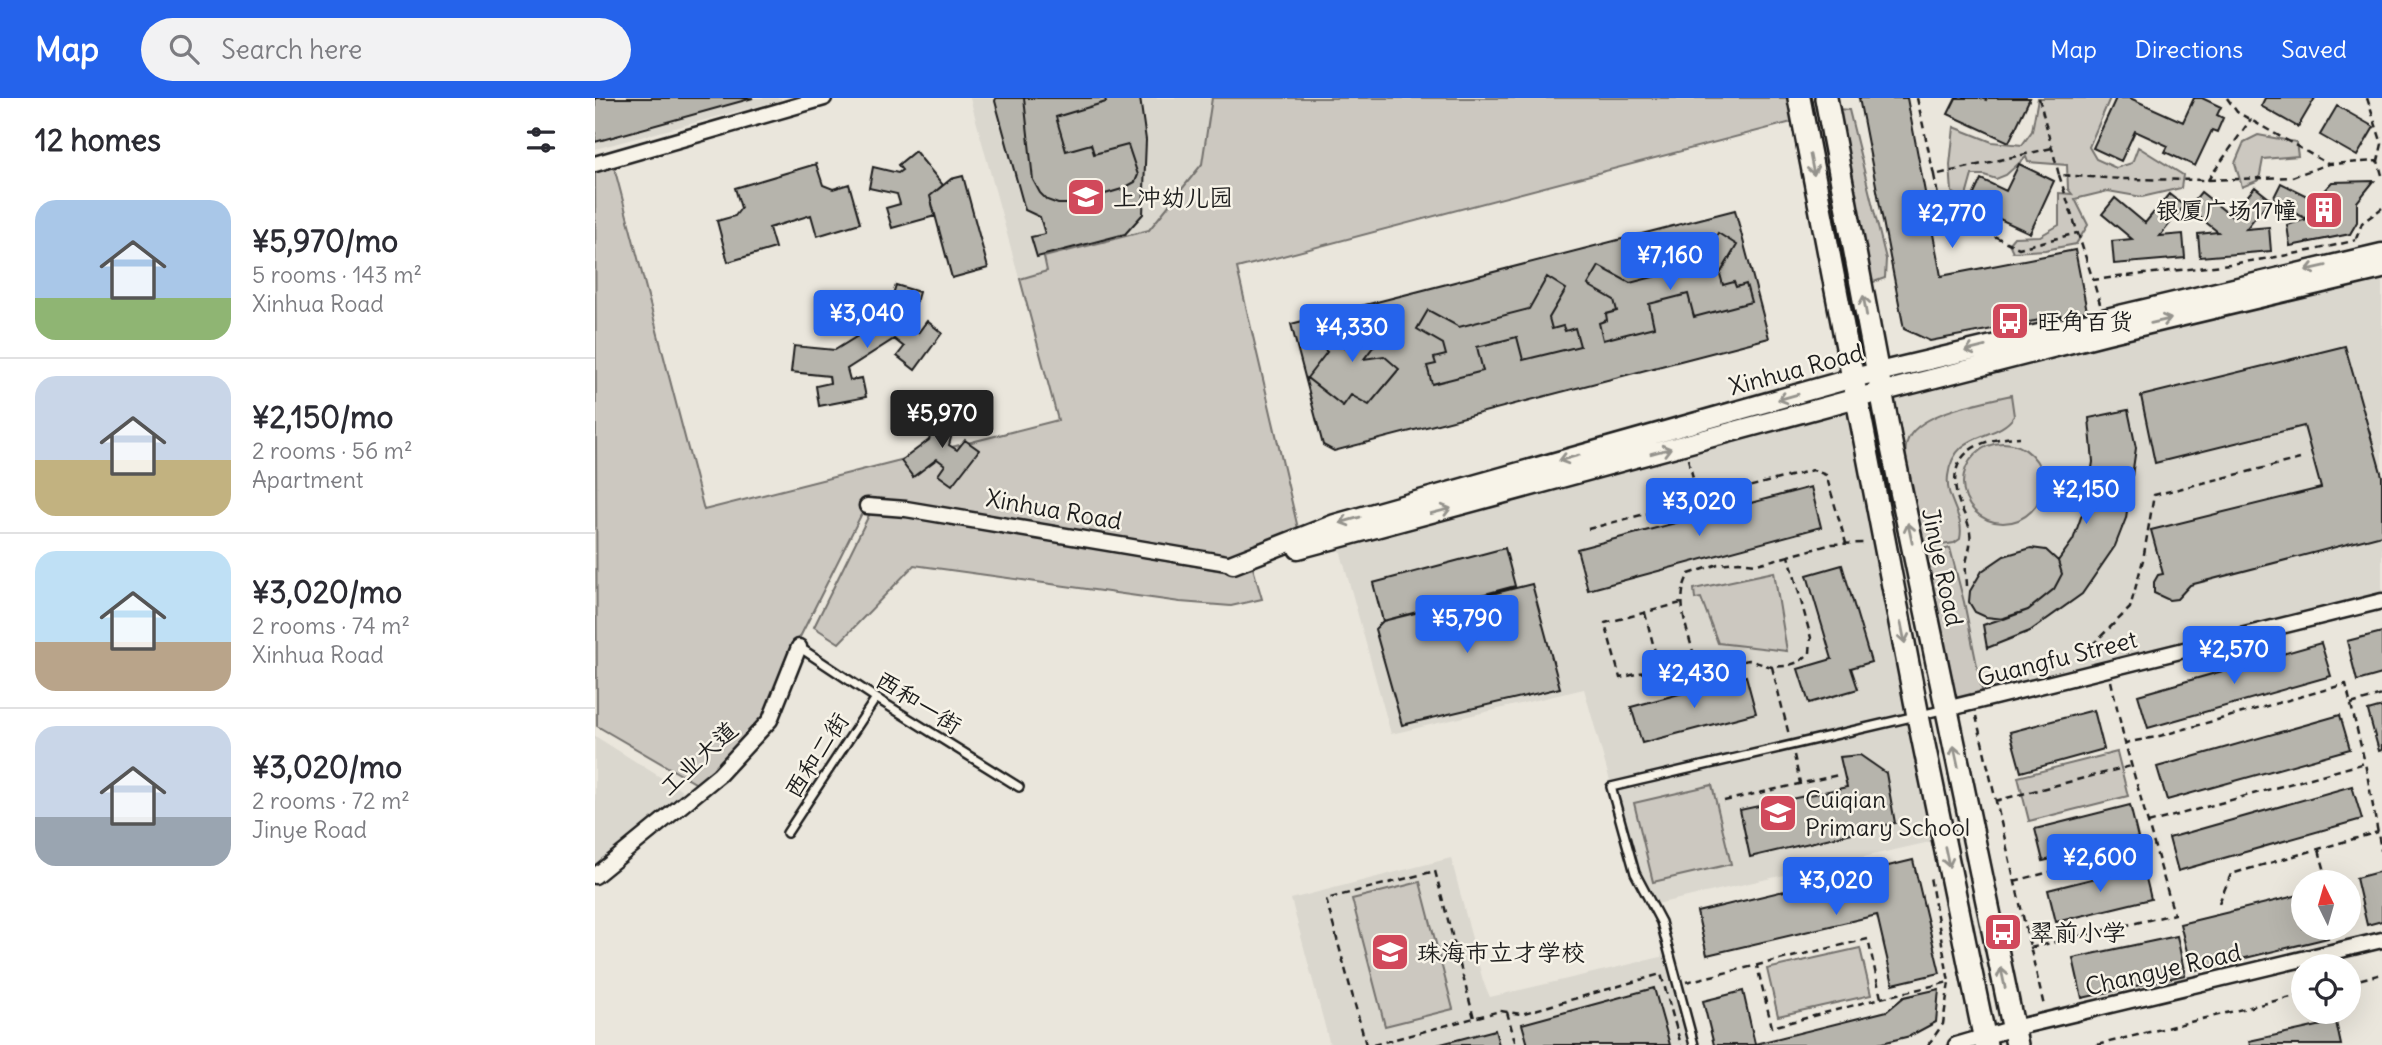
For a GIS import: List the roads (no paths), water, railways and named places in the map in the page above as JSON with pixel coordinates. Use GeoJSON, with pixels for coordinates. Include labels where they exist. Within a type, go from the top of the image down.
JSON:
{"type":"FeatureCollection","features":[{"type":"Feature","properties":{"kind":"main road","name":"Jinye Road"},"geometry":{"type":"LineString","coordinates":[[1799,98],[1918,716],[1985,1041]]}},
{"type":"Feature","properties":{"kind":"main road","name":"Jinye Road"},"geometry":{"type":"LineString","coordinates":[[1826,98],[1880,382],[2016,1036]]}},
{"type":"Feature","properties":{"kind":"street"},"geometry":{"type":"LineString","coordinates":[[595,164],[824,98]]}},
{"type":"Feature","properties":{"kind":"street","name":"Xinhua Road"},"geometry":{"type":"LineString","coordinates":[[1233,565],[1335,524],[2382,253]]}},
{"type":"Feature","properties":{"kind":"street","name":"Xinhua Road"},"geometry":{"type":"LineString","coordinates":[[2105,326],[2382,269]]}},
{"type":"Feature","properties":{"kind":"street","name":"Xinhua Road"},"geometry":{"type":"LineString","coordinates":[[867,506],[906,509],[1233,565],[1685,445],[1855,388]]}},
{"type":"Feature","properties":{"kind":"street","name":"Guangfu Street"},"geometry":{"type":"LineString","coordinates":[[1947,709],[2382,601]]}},
{"type":"Feature","properties":{"kind":"street","name":"工业大道"},"geometry":{"type":"LineString","coordinates":[[595,876],[719,775],[770,720],[799,647]]}},
{"type":"Feature","properties":{"kind":"street","name":"Changye Road"},"geometry":{"type":"LineString","coordinates":[[1956,1045],[2016,1036],[2047,1020],[2382,940]]}},
{"type":"Feature","properties":{"kind":"lane","name":"西和一街"},"geometry":{"type":"LineString","coordinates":[[799,647],[1019,787]]}},
{"type":"Feature","properties":{"kind":"lane","name":"西和二街"},"geometry":{"type":"LineString","coordinates":[[787,833],[876,698]]}},
{"type":"Feature","properties":{"kind":"lane"},"geometry":{"type":"LineString","coordinates":[[1694,1045],[1661,922],[1635,873],[1611,787],[1947,709]]}},
{"type":"Feature","properties":{"kind":"place","name":"上冲幼儿园"},"geometry":{"type":"Point","coordinates":[1086,197]}},
{"type":"Feature","properties":{"kind":"place","name":"银厦广场17幢"},"geometry":{"type":"Point","coordinates":[2324,210]}},
{"type":"Feature","properties":{"kind":"place","name":"旺角百货"},"geometry":{"type":"Point","coordinates":[2010,321]}},
{"type":"Feature","properties":{"kind":"place","name":"Cuiqian Primary School"},"geometry":{"type":"Point","coordinates":[1778,813]}},
{"type":"Feature","properties":{"kind":"place","name":"翠前小学"},"geometry":{"type":"Point","coordinates":[2003,932]}},
{"type":"Feature","properties":{"kind":"place","name":"珠海市立才学校"},"geometry":{"type":"Point","coordinates":[1390,952]}}]}
